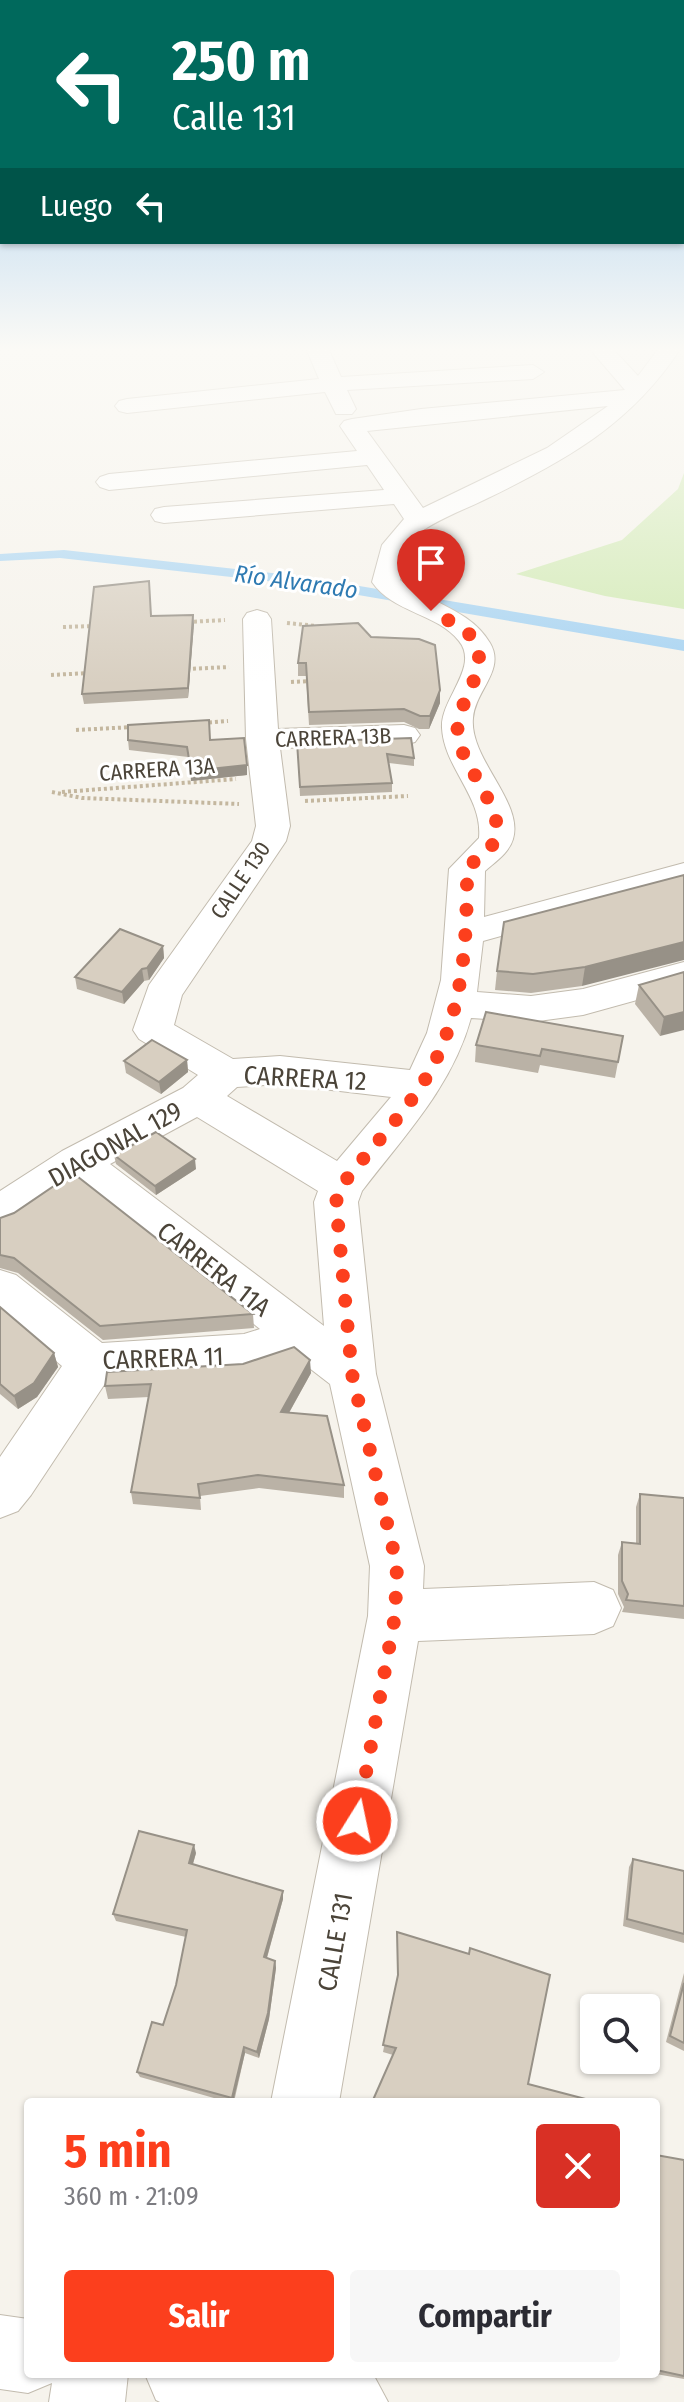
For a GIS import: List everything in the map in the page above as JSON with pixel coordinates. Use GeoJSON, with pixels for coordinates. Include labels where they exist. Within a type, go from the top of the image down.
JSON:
{"type":"FeatureCollection","features":[{"type":"Feature","properties":{"kind":"street"},"geometry":{"type":"LineString","coordinates":[[109,482],[339,460]]}},
{"type":"Feature","properties":{"kind":"street"},"geometry":{"type":"LineString","coordinates":[[374,460],[419,521]]}},
{"type":"Feature","properties":{"kind":"street"},"geometry":{"type":"LineString","coordinates":[[213,1086],[342,1185],[421,1086],[439,1055],[457,1004],[466,934],[467,869],[491,845],[498,821],[458,742],[457,718],[478,675],[480,656],[469,634],[407,599],[386,582],[389,560],[398,539],[419,521],[543,460]]}},
{"type":"Feature","properties":{"kind":"street"},"geometry":{"type":"LineString","coordinates":[[164,515],[400,496]]}},
{"type":"Feature","properties":{"kind":"street","name":"CALLE 130"},"geometry":{"type":"LineString","coordinates":[[153,1030],[163,994],[263,850],[273,826],[262,729],[257,619]]}},
{"type":"Feature","properties":{"kind":"street","name":"CARRERA 13B"},"geometry":{"type":"LineString","coordinates":[[262,729],[404,735]]}},
{"type":"Feature","properties":{"kind":"street"},"geometry":{"type":"LineString","coordinates":[[466,934],[684,874]]}},
{"type":"Feature","properties":{"kind":"street"},"geometry":{"type":"LineString","coordinates":[[457,1004],[531,1009],[583,1002],[684,974]]}},
{"type":"Feature","properties":{"kind":"street","name":"CARRERA 12"},"geometry":{"type":"LineString","coordinates":[[153,1030],[213,1086],[280,1070],[421,1086]]}},
{"type":"Feature","properties":{"kind":"street","name":"DIAGONAL 129"},"geometry":{"type":"LineString","coordinates":[[0,1213],[77,1162],[213,1086]]}},
{"type":"Feature","properties":{"kind":"street","name":"CARRERA 11A"},"geometry":{"type":"LineString","coordinates":[[77,1162],[352,1374]]}},
{"type":"Feature","properties":{"kind":"street","name":"CALLE 131"},"geometry":{"type":"LineString","coordinates":[[306,2098],[395,1616],[397,1566],[352,1374],[336,1202],[342,1185]]}},
{"type":"Feature","properties":{"kind":"street","name":"CARRERA 11"},"geometry":{"type":"LineString","coordinates":[[0,1288],[93,1363],[244,1354],[300,1336]]}},
{"type":"Feature","properties":{"kind":"street"},"geometry":{"type":"LineString","coordinates":[[0,1495],[18,1476],[76,1382],[93,1363]]}},
{"type":"Feature","properties":{"kind":"street"},"geometry":{"type":"LineString","coordinates":[[395,1616],[594,1608]]}},
{"type":"Feature","properties":{"kind":"street"},"geometry":{"type":"LineString","coordinates":[[0,2352],[24,2355]]}},
{"type":"Feature","properties":{"kind":"street"},"geometry":{"type":"LineString","coordinates":[[87,2402],[90,2378]]}},
{"type":"Feature","properties":{"kind":"street"},"geometry":{"type":"LineString","coordinates":[[259,2378],[350,2402]]}},
{"type":"Feature","properties":{"kind":"path"},"geometry":{"type":"LineString","coordinates":[[186,622],[257,619],[327,627]]}},
{"type":"Feature","properties":{"kind":"path"},"geometry":{"type":"LineString","coordinates":[[63,627],[107,625]]}},
{"type":"Feature","properties":{"kind":"path"},"geometry":{"type":"LineString","coordinates":[[179,669],[315,681]]}},
{"type":"Feature","properties":{"kind":"path"},"geometry":{"type":"LineString","coordinates":[[51,675],[99,673]]}},
{"type":"Feature","properties":{"kind":"path","name":"CARRERA 13B"},"geometry":{"type":"LineString","coordinates":[[200,723],[262,729]]}},
{"type":"Feature","properties":{"kind":"path"},"geometry":{"type":"LineString","coordinates":[[76,730],[138,727]]}},
{"type":"Feature","properties":{"kind":"path","name":"CARRERA 13A"},"geometry":{"type":"LineString","coordinates":[[267,790],[159,803],[82,798],[52,792],[267,790],[408,796]]}},
{"type":"Feature","properties":{"kind":"green space"},"geometry":{"type":"Polygon","coordinates":[[[684,473],[684,609],[605,596],[516,574],[622,540],[678,489],[684,473]]]}},
{"type":"Feature","properties":{"kind":"water","name":"Río Alvarado"},"geometry":{"type":"Polygon","coordinates":[[[64,550],[299,576],[684,640],[684,651],[294,584],[60,558],[0,561],[0,554],[64,550]]]}},
{"type":"Feature","properties":{"kind":"building"},"geometry":{"type":"Polygon","coordinates":[[[149,581],[151,616],[193,615],[188,688],[82,694],[94,587],[149,581]]]}},
{"type":"Feature","properties":{"kind":"building"},"geometry":{"type":"Polygon","coordinates":[[[358,623],[371,637],[419,639],[435,645],[440,690],[430,716],[420,716],[404,709],[309,712],[306,663],[298,663],[303,626],[358,623]]]}},
{"type":"Feature","properties":{"kind":"building"},"geometry":{"type":"Polygon","coordinates":[[[209,720],[210,740],[244,738],[247,765],[191,771],[187,747],[128,740],[128,725],[209,720]]]}},
{"type":"Feature","properties":{"kind":"building"},"geometry":{"type":"Polygon","coordinates":[[[411,738],[414,758],[387,754],[392,783],[300,787],[297,742],[411,738]]]}},
{"type":"Feature","properties":{"kind":"building"},"geometry":{"type":"Polygon","coordinates":[[[684,875],[684,942],[585,967],[533,974],[497,971],[504,922],[684,875]]]}},
{"type":"Feature","properties":{"kind":"building"},"geometry":{"type":"Polygon","coordinates":[[[120,929],[163,946],[147,968],[142,969],[122,992],[75,977],[120,929]]]}},
{"type":"Feature","properties":{"kind":"building"},"geometry":{"type":"Polygon","coordinates":[[[684,972],[684,1012],[664,1017],[639,985],[684,972]]]}},
{"type":"Feature","properties":{"kind":"building"},"geometry":{"type":"Polygon","coordinates":[[[486,1012],[623,1036],[618,1062],[542,1049],[540,1056],[476,1045],[486,1012]]]}},
{"type":"Feature","properties":{"kind":"building"},"geometry":{"type":"Polygon","coordinates":[[[152,1040],[187,1060],[159,1082],[124,1061],[152,1040]]]}},
{"type":"Feature","properties":{"kind":"building"},"geometry":{"type":"Polygon","coordinates":[[[156,1132],[195,1159],[155,1186],[114,1155],[156,1132]]]}},
{"type":"Feature","properties":{"kind":"building"},"geometry":{"type":"Polygon","coordinates":[[[73,1173],[253,1314],[100,1326],[14,1258],[0,1255],[0,1218],[14,1213],[73,1173]]]}},
{"type":"Feature","properties":{"kind":"building"},"geometry":{"type":"Polygon","coordinates":[[[0,1307],[54,1353],[34,1383],[14,1396],[0,1384],[0,1307]]]}},
{"type":"Feature","properties":{"kind":"building"},"geometry":{"type":"Polygon","coordinates":[[[294,1347],[310,1360],[281,1412],[327,1416],[344,1485],[258,1475],[198,1484],[200,1498],[131,1492],[151,1384],[105,1386],[107,1372],[243,1364],[294,1347]]]}},
{"type":"Feature","properties":{"kind":"building"},"geometry":{"type":"Polygon","coordinates":[[[640,1494],[684,1498],[684,1606],[626,1600],[628,1594],[622,1581],[622,1542],[640,1544],[640,1494]]]}},
{"type":"Feature","properties":{"kind":"building"},"geometry":{"type":"Polygon","coordinates":[[[139,1831],[194,1845],[189,1863],[283,1891],[264,1957],[275,1961],[268,2013],[257,2052],[244,2047],[232,2098],[137,2072],[152,2022],[163,2025],[176,1985],[187,1930],[113,1914],[139,1831]]]}},
{"type":"Feature","properties":{"kind":"building"},"geometry":{"type":"Polygon","coordinates":[[[633,1859],[684,1871],[684,1934],[627,1919],[633,1859]]]}},
{"type":"Feature","properties":{"kind":"building"},"geometry":{"type":"Polygon","coordinates":[[[397,1932],[469,1954],[470,1948],[550,1975],[528,2084],[582,2098],[374,2098],[396,2048],[383,2045],[398,1975],[397,1932]]]}},
{"type":"Feature","properties":{"kind":"building"},"geometry":{"type":"Polygon","coordinates":[[[684,1983],[684,2043],[670,2036],[684,1983]]]}},
{"type":"Feature","properties":{"kind":"building"},"geometry":{"type":"Polygon","coordinates":[[[660,2156],[684,2160],[684,2376],[660,2371],[660,2156]]]}},
{"type":"Feature","properties":{"kind":"route"},"geometry":{"type":"LineString","coordinates":[[357,1821],[395,1616],[397,1566],[352,1374],[336,1202],[342,1185],[421,1086],[439,1055],[457,1004],[466,934],[467,869],[487,852],[496,838],[498,821],[458,742],[460,706],[478,675],[480,656],[469,634],[431,611]]}}]}
